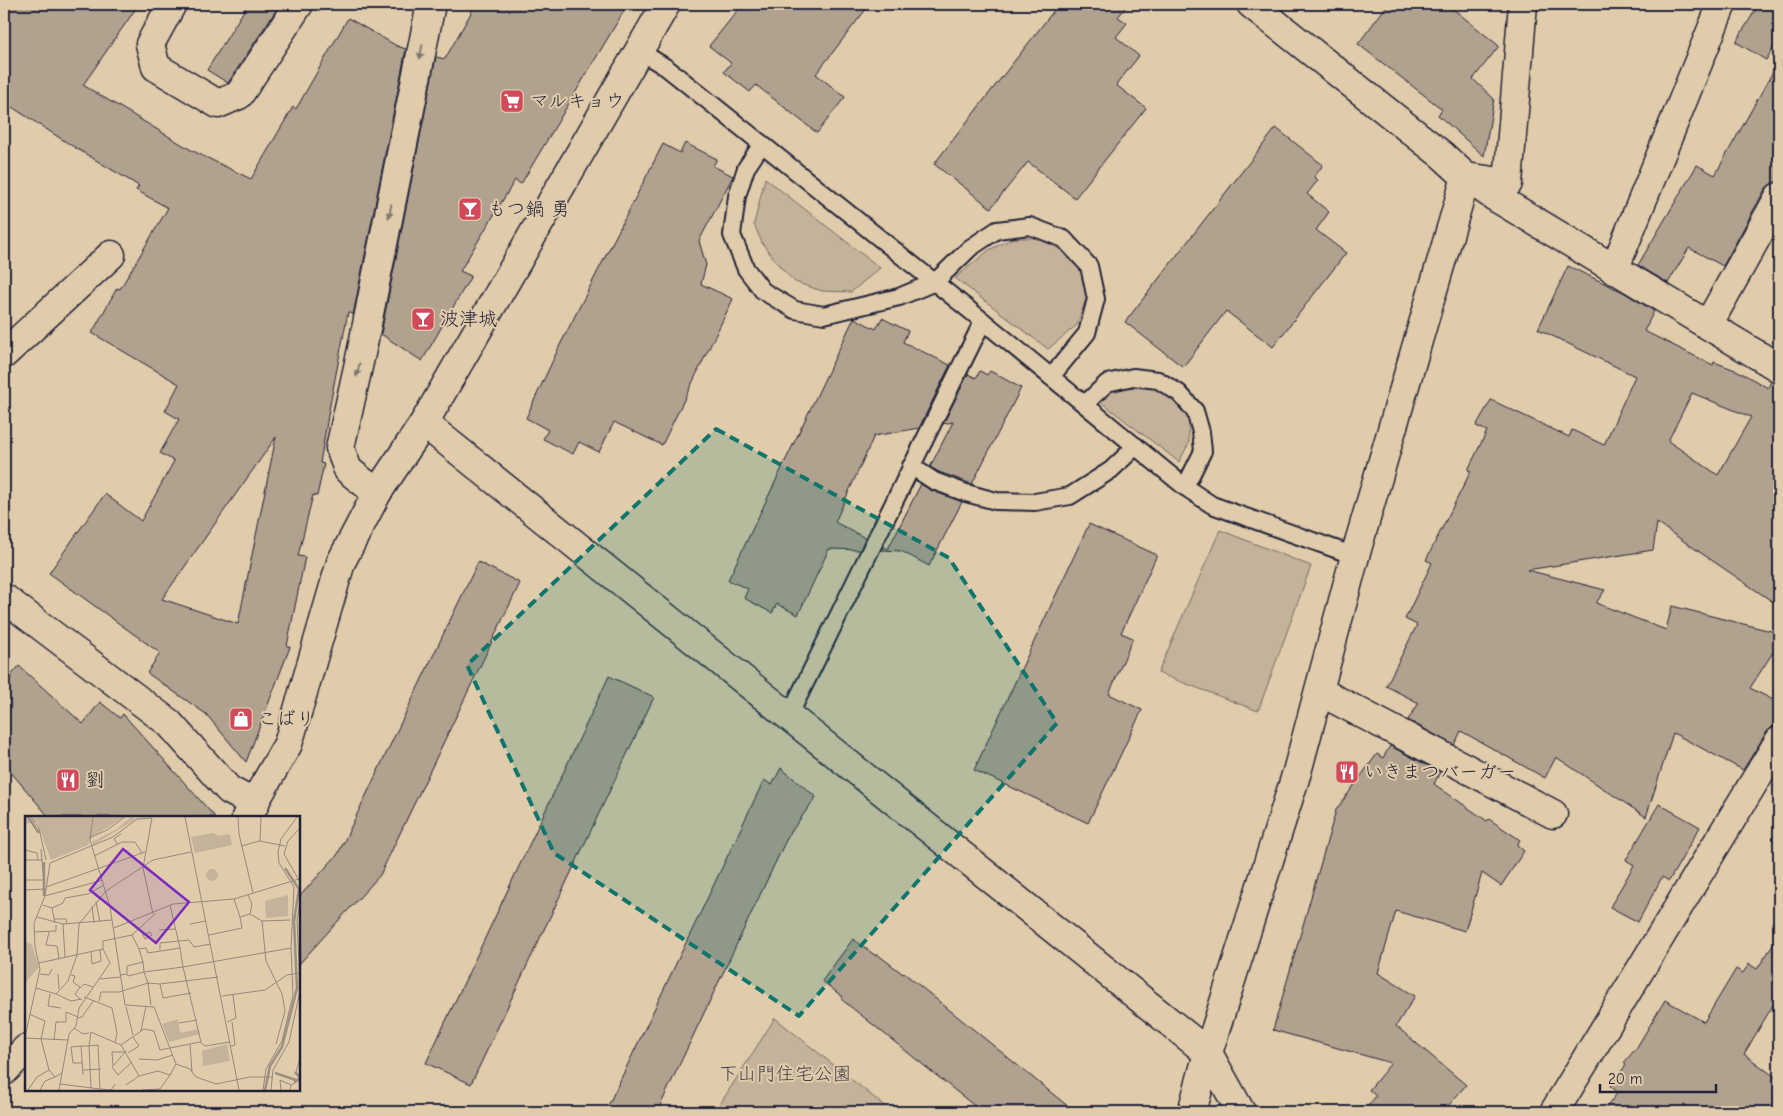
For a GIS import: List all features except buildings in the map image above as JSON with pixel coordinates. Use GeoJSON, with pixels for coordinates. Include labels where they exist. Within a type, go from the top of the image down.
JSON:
{"type":"FeatureCollection","features":[{"type":"Feature","properties":{"kind":"street"},"geometry":{"type":"LineString","coordinates":[[172,4],[150,44],[156,67],[218,104],[239,95],[299,4]]}},
{"type":"Feature","properties":{"kind":"street"},"geometry":{"type":"LineString","coordinates":[[4,598],[169,723],[229,790],[251,810],[288,744],[341,562],[378,493],[424,423],[666,4]]}},
{"type":"Feature","properties":{"kind":"street"},"geometry":{"type":"LineString","coordinates":[[1251,4],[1442,155],[1466,177],[1495,197],[1779,368]]}},
{"type":"Feature","properties":{"kind":"street"},"geometry":{"type":"LineString","coordinates":[[1466,177],[1508,183],[1523,4]]}},
{"type":"Feature","properties":{"kind":"street"},"geometry":{"type":"LineString","coordinates":[[1614,270],[1722,4]]}},
{"type":"Feature","properties":{"kind":"street"},"geometry":{"type":"LineString","coordinates":[[378,493],[348,470],[340,448],[364,340],[423,5]]}},
{"type":"Feature","properties":{"kind":"street"},"geometry":{"type":"LineString","coordinates":[[1192,1112],[1208,1053],[1297,772],[1355,556],[1466,177]]}},
{"type":"Feature","properties":{"kind":"street"},"geometry":{"type":"LineString","coordinates":[[1708,324],[1779,197]]}},
{"type":"Feature","properties":{"kind":"street"},"geometry":{"type":"LineString","coordinates":[[4,354],[111,256]]}},
{"type":"Feature","properties":{"kind":"street"},"geometry":{"type":"LineString","coordinates":[[424,423],[1208,1053],[1241,1112]]}},
{"type":"Feature","properties":{"kind":"street"},"geometry":{"type":"LineString","coordinates":[[1319,691],[1553,814]]}},
{"type":"Feature","properties":{"kind":"street"},"geometry":{"type":"LineString","coordinates":[[1554,1112],[1779,741]]}},
{"type":"Feature","properties":{"kind":"street"},"geometry":{"type":"LineString","coordinates":[[4,1071],[25,1050]]}},
{"type":"Feature","properties":{"kind":"lane"},"geometry":{"type":"LineString","coordinates":[[638,50],[667,68],[983,321],[1185,487],[1212,505],[1355,556]]}},
{"type":"Feature","properties":{"kind":"lane"},"geometry":{"type":"LineString","coordinates":[[762,144],[746,168],[737,196],[732,235],[746,269],[763,291],[795,310],[824,315],[900,297],[934,282],[970,248],[997,230],[1030,226],[1064,239],[1089,266],[1096,299],[1087,333],[1051,377]]}},
{"type":"Feature","properties":{"kind":"lane"},"geometry":{"type":"LineString","coordinates":[[788,716],[983,321]]}},
{"type":"Feature","properties":{"kind":"lane"},"geometry":{"type":"LineString","coordinates":[[1085,404],[1107,383],[1133,377],[1158,380],[1179,393],[1195,411],[1201,432],[1203,451],[1185,487]]}},
{"type":"Feature","properties":{"kind":"lane"},"geometry":{"type":"LineString","coordinates":[[911,466],[934,481],[966,493],[996,501],[1035,502],[1070,496],[1111,470],[1136,446]]}},
{"type":"Feature","properties":{"kind":"highlighted area"},"geometry":{"type":"Polygon","coordinates":[[[716,429],[949,558],[1057,723],[799,1016],[554,853],[467,665],[716,429]]]}},
{"type":"Feature","properties":{"kind":"green space"},"geometry":{"type":"Polygon","coordinates":[[[765,178],[880,268],[851,292],[822,291],[795,282],[781,268],[762,243],[754,224],[765,178]]]}},
{"type":"Feature","properties":{"kind":"green space"},"geometry":{"type":"Polygon","coordinates":[[[1013,238],[1037,238],[1060,249],[1081,270],[1088,293],[1077,325],[1048,349],[955,278],[989,250],[1013,238]]]}},
{"type":"Feature","properties":{"kind":"green space"},"geometry":{"type":"Polygon","coordinates":[[[1155,387],[1188,403],[1189,443],[1179,462],[1093,396],[1115,388],[1155,387]]]}},
{"type":"Feature","properties":{"kind":"green space"},"geometry":{"type":"Polygon","coordinates":[[[1220,530],[1311,566],[1258,711],[1158,673],[1220,530]]]}},
{"type":"Feature","properties":{"kind":"green space","name":"下山門住宅公園"},"geometry":{"type":"Polygon","coordinates":[[[775,1018],[892,1112],[715,1112],[775,1018]]]}},
{"type":"Feature","properties":{"kind":"place","name":"マルキョウ"},"geometry":{"type":"Point","coordinates":[512,101]}},
{"type":"Feature","properties":{"kind":"place","name":"もつ鍋 勇"},"geometry":{"type":"Point","coordinates":[470,209]}},
{"type":"Feature","properties":{"kind":"place","name":"波津城"},"geometry":{"type":"Point","coordinates":[423,319]}},
{"type":"Feature","properties":{"kind":"place","name":"こばり"},"geometry":{"type":"Point","coordinates":[241,719]}},
{"type":"Feature","properties":{"kind":"place","name":"いきまつバーガー"},"geometry":{"type":"Point","coordinates":[1347,772]}},
{"type":"Feature","properties":{"kind":"place","name":"劉"},"geometry":{"type":"Point","coordinates":[68,780]}}]}
